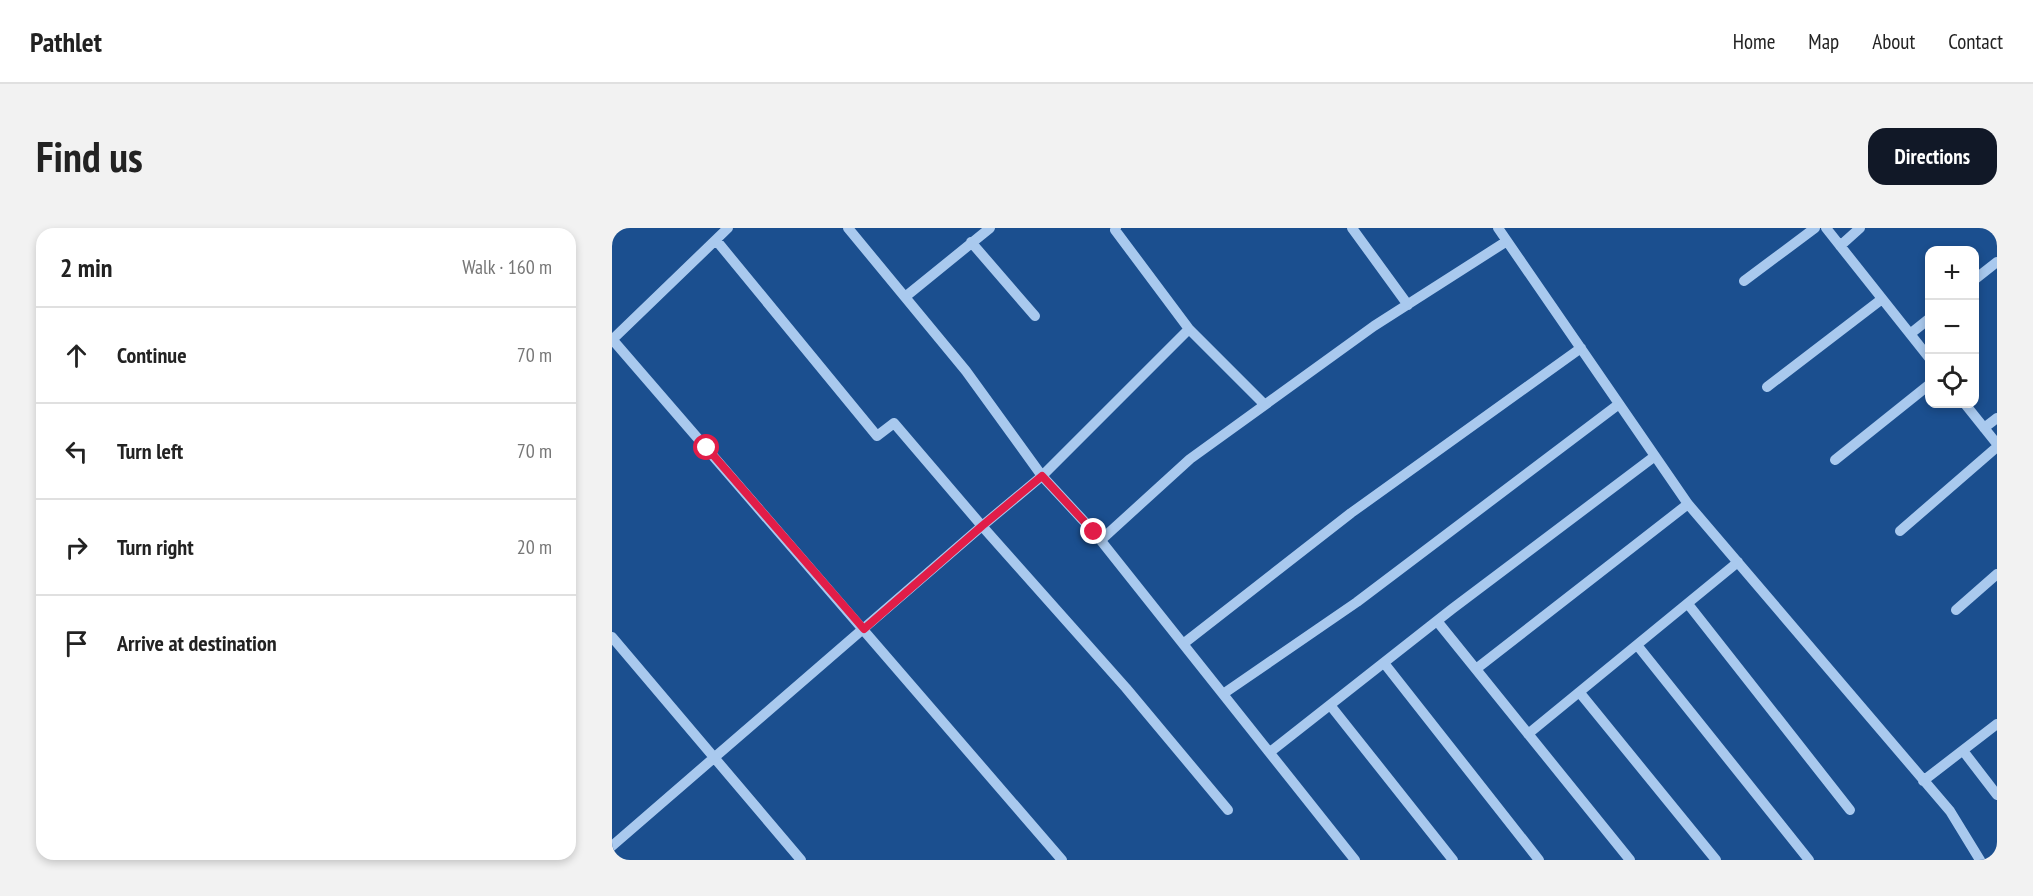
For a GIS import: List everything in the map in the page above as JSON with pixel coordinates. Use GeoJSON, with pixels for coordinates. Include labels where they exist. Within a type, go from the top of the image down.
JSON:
{"type":"FeatureCollection","features":[{"type":"Feature","properties":{"kind":"street"},"geometry":{"type":"LineString","coordinates":[[728,228],[612,340],[1062,860]]}},
{"type":"Feature","properties":{"kind":"street"},"geometry":{"type":"LineString","coordinates":[[848,228],[966,371],[1042,476],[1101,540],[1355,860]]}},
{"type":"Feature","properties":{"kind":"street"},"geometry":{"type":"LineString","coordinates":[[904,297],[990,228]]}},
{"type":"Feature","properties":{"kind":"street"},"geometry":{"type":"LineString","coordinates":[[1116,228],[1115,230],[1189,329],[1266,405]]}},
{"type":"Feature","properties":{"kind":"street"},"geometry":{"type":"LineString","coordinates":[[1352,228],[1408,305]]}},
{"type":"Feature","properties":{"kind":"street"},"geometry":{"type":"LineString","coordinates":[[1498,228],[1688,504],[1950,811],[1980,860]]}},
{"type":"Feature","properties":{"kind":"street"},"geometry":{"type":"LineString","coordinates":[[1744,281],[1815,228]]}},
{"type":"Feature","properties":{"kind":"street"},"geometry":{"type":"LineString","coordinates":[[1826,228],[1925,354]]}},
{"type":"Feature","properties":{"kind":"street"},"geometry":{"type":"LineString","coordinates":[[1840,246],[1860,228]]}},
{"type":"Feature","properties":{"kind":"street"},"geometry":{"type":"LineString","coordinates":[[716,240],[877,436],[894,423],[1126,688],[1228,810]]}},
{"type":"Feature","properties":{"kind":"street"},"geometry":{"type":"LineString","coordinates":[[1101,540],[1190,459],[1374,326],[1507,241]]}},
{"type":"Feature","properties":{"kind":"street"},"geometry":{"type":"LineString","coordinates":[[971,242],[1035,316]]}},
{"type":"Feature","properties":{"kind":"street"},"geometry":{"type":"LineString","coordinates":[[1979,276],[1997,262]]}},
{"type":"Feature","properties":{"kind":"street"},"geometry":{"type":"LineString","coordinates":[[1767,387],[1882,299]]}},
{"type":"Feature","properties":{"kind":"street"},"geometry":{"type":"LineString","coordinates":[[1910,334],[1925,321]]}},
{"type":"Feature","properties":{"kind":"street"},"geometry":{"type":"LineString","coordinates":[[612,846],[1042,476],[1189,329]]}},
{"type":"Feature","properties":{"kind":"street"},"geometry":{"type":"LineString","coordinates":[[1184,644],[1351,513],[1581,348]]}},
{"type":"Feature","properties":{"kind":"street"},"geometry":{"type":"LineString","coordinates":[[1835,460],[1925,387]]}},
{"type":"Feature","properties":{"kind":"street"},"geometry":{"type":"LineString","coordinates":[[1223,694],[1357,602],[1619,404]]}},
{"type":"Feature","properties":{"kind":"street"},"geometry":{"type":"LineString","coordinates":[[1900,531],[1997,445],[1968,408]]}},
{"type":"Feature","properties":{"kind":"street"},"geometry":{"type":"LineString","coordinates":[[1984,428],[1997,418]]}},
{"type":"Feature","properties":{"kind":"street"},"geometry":{"type":"LineString","coordinates":[[1269,752],[1655,456]]}},
{"type":"Feature","properties":{"kind":"street"},"geometry":{"type":"LineString","coordinates":[[1476,669],[1688,504]]}},
{"type":"Feature","properties":{"kind":"street"},"geometry":{"type":"LineString","coordinates":[[1528,734],[1738,562]]}},
{"type":"Feature","properties":{"kind":"street"},"geometry":{"type":"LineString","coordinates":[[1956,610],[1997,574]]}},
{"type":"Feature","properties":{"kind":"street"},"geometry":{"type":"LineString","coordinates":[[1688,604],[1850,810]]}},
{"type":"Feature","properties":{"kind":"street"},"geometry":{"type":"LineString","coordinates":[[1437,621],[1630,860]]}},
{"type":"Feature","properties":{"kind":"street"},"geometry":{"type":"LineString","coordinates":[[612,636],[801,860]]}},
{"type":"Feature","properties":{"kind":"street"},"geometry":{"type":"LineString","coordinates":[[1637,645],[1809,860]]}},
{"type":"Feature","properties":{"kind":"street"},"geometry":{"type":"LineString","coordinates":[[1384,663],[1539,860]]}},
{"type":"Feature","properties":{"kind":"street"},"geometry":{"type":"LineString","coordinates":[[1580,693],[1716,860]]}},
{"type":"Feature","properties":{"kind":"street"},"geometry":{"type":"LineString","coordinates":[[1330,705],[1453,860]]}},
{"type":"Feature","properties":{"kind":"street"},"geometry":{"type":"LineString","coordinates":[[1923,781],[1964,752],[1997,724]]}},
{"type":"Feature","properties":{"kind":"street"},"geometry":{"type":"LineString","coordinates":[[1964,752],[1997,795]]}},
{"type":"Feature","properties":{"kind":"route"},"geometry":{"type":"LineString","coordinates":[[707,448],[864,629],[1042,476],[1094,532]]}}]}
